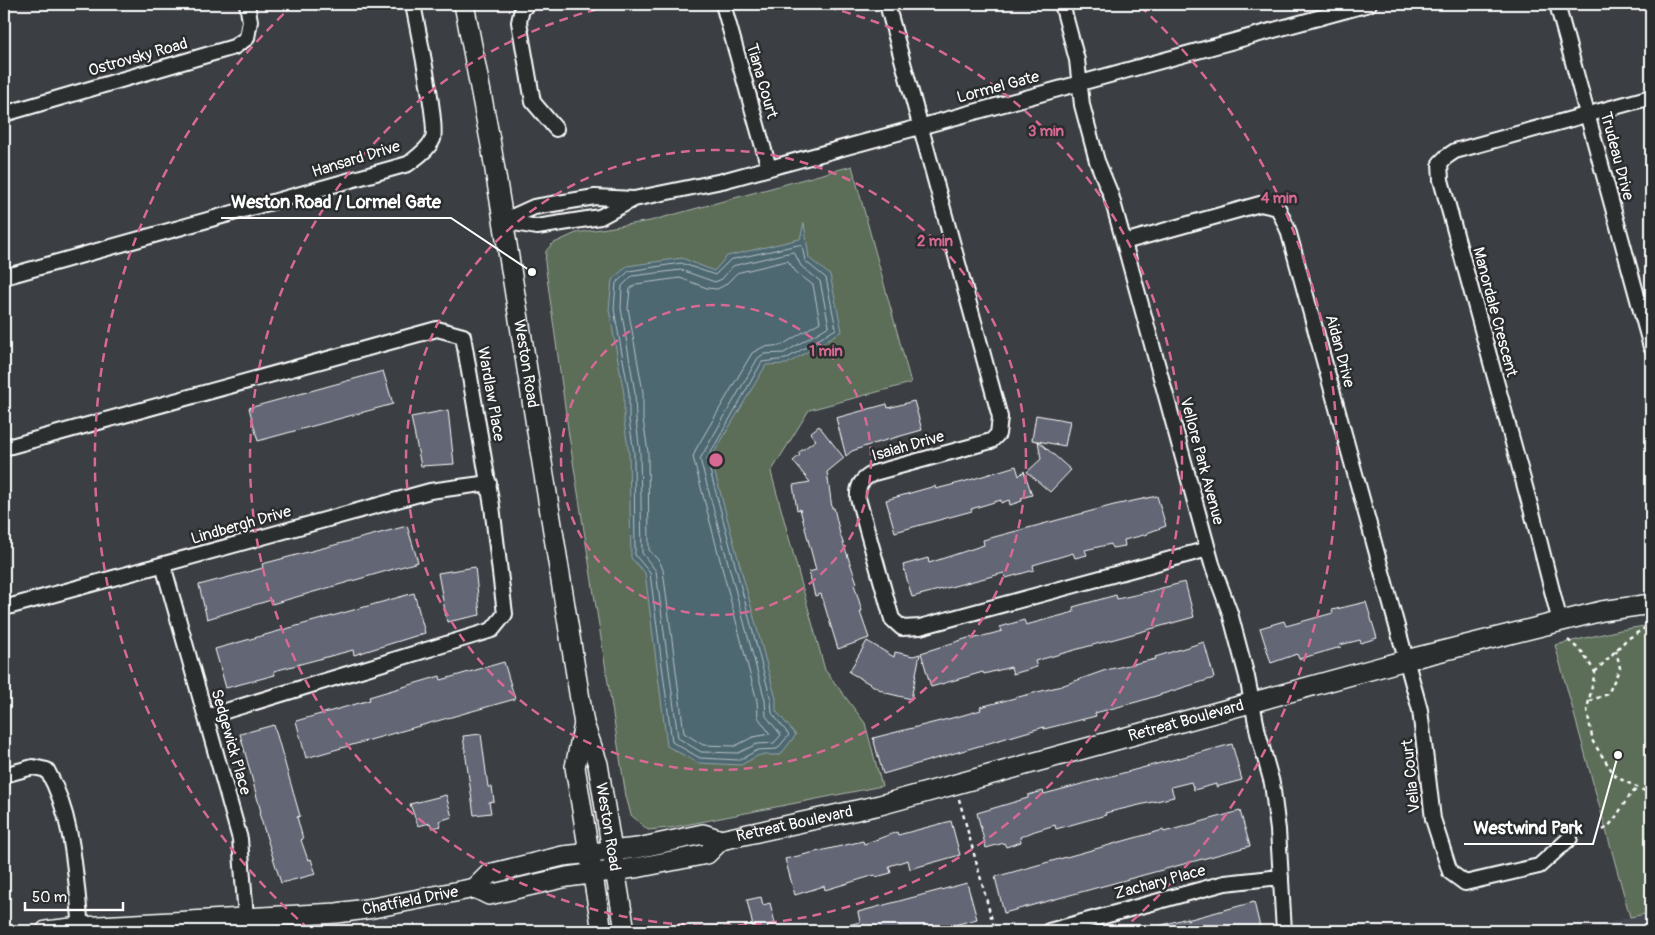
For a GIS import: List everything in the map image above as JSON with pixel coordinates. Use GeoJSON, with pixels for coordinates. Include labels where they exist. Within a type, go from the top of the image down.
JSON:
{"type":"FeatureCollection","features":[{"type":"Feature","properties":{"kind":"street","name":"Ostrovsky Road"},"geometry":{"type":"LineString","coordinates":[[4,114],[234,47],[247,38],[250,21],[248,4]]}},
{"type":"Feature","properties":{"kind":"street","name":"Hansard Drive"},"geometry":{"type":"LineString","coordinates":[[4,277],[408,164],[425,151],[433,138],[432,112],[413,4]]}},
{"type":"Feature","properties":{"kind":"street","name":"Weston Road"},"geometry":{"type":"LineString","coordinates":[[464,4],[503,221],[584,724],[598,764],[625,931]]}},
{"type":"Feature","properties":{"kind":"street"},"geometry":{"type":"LineString","coordinates":[[528,4],[522,9],[520,22],[533,102],[556,129]]}},
{"type":"Feature","properties":{"kind":"street","name":"Tiana Court"},"geometry":{"type":"LineString","coordinates":[[722,4],[769,168]]}},
{"type":"Feature","properties":{"kind":"street","name":"Isaiah Drive"},"geometry":{"type":"LineString","coordinates":[[887,4],[1000,417],[998,434],[991,441],[874,473],[863,479],[860,484],[858,498],[892,619],[902,628],[920,627],[1208,549]]}},
{"type":"Feature","properties":{"kind":"street","name":"Vellore Park Avenue"},"geometry":{"type":"LineString","coordinates":[[1062,4],[1077,60],[1082,106],[1124,242],[1208,549],[1230,613],[1252,704],[1274,797],[1284,931]]}},
{"type":"Feature","properties":{"kind":"street","name":"Lormel Gate"},"geometry":{"type":"LineString","coordinates":[[503,221],[534,206],[595,197],[634,199],[722,181],[1369,4]]}},
{"type":"Feature","properties":{"kind":"street","name":"Trudeau Drive"},"geometry":{"type":"LineString","coordinates":[[1557,4],[1651,347]]}},
{"type":"Feature","properties":{"kind":"street","name":"Manordale Crescent"},"geometry":{"type":"LineString","coordinates":[[1560,622],[1439,171],[1440,163],[1446,156],[1455,151],[1651,97]]}},
{"type":"Feature","properties":{"kind":"street","name":"Lormel Gate"},"geometry":{"type":"LineString","coordinates":[[503,221],[537,227],[600,217],[634,199]]}},
{"type":"Feature","properties":{"kind":"street","name":"Aidan Drive"},"geometry":{"type":"LineString","coordinates":[[1124,242],[1260,204],[1278,208],[1288,230],[1406,660]]}},
{"type":"Feature","properties":{"kind":"street","name":"Wardlaw Place"},"geometry":{"type":"LineString","coordinates":[[4,448],[437,329],[464,336],[489,483],[505,614],[492,630],[206,717]]}},
{"type":"Feature","properties":{"kind":"street","name":"Lindbergh Drive"},"geometry":{"type":"LineString","coordinates":[[4,608],[430,491],[489,483]]}},
{"type":"Feature","properties":{"kind":"street","name":"Sedgewick Place"},"geometry":{"type":"LineString","coordinates":[[163,565],[240,840],[247,925]]}},
{"type":"Feature","properties":{"kind":"street","name":"Retreat Boulevard"},"geometry":{"type":"LineString","coordinates":[[612,851],[702,834],[721,840],[880,805],[1406,660],[1617,608],[1651,604]]}},
{"type":"Feature","properties":{"kind":"street","name":"Velia Court"},"geometry":{"type":"LineString","coordinates":[[1406,660],[1422,720],[1433,819],[1450,872],[1465,884],[1539,866],[1570,838]]}},
{"type":"Feature","properties":{"kind":"street","name":"Weston Road"},"geometry":{"type":"LineString","coordinates":[[584,724],[575,767],[602,931]]}},
{"type":"Feature","properties":{"kind":"street"},"geometry":{"type":"LineString","coordinates":[[4,775],[33,767],[47,770],[54,782],[74,856],[81,926]]}},
{"type":"Feature","properties":{"kind":"street","name":"Retreat Boulevard"},"geometry":{"type":"LineString","coordinates":[[592,874],[707,854],[721,840]]}},
{"type":"Feature","properties":{"kind":"street","name":"Chatfield Drive"},"geometry":{"type":"LineString","coordinates":[[46,931],[81,926],[247,925],[373,908],[475,888],[489,874],[563,856],[612,851]]}},
{"type":"Feature","properties":{"kind":"street","name":"Chatfield Drive"},"geometry":{"type":"LineString","coordinates":[[475,888],[489,895],[592,874]]}},
{"type":"Feature","properties":{"kind":"street","name":"Zachary Place"},"geometry":{"type":"LineString","coordinates":[[1049,931],[1225,883],[1281,877]]}},
{"type":"Feature","properties":{"kind":"path"},"geometry":{"type":"LineString","coordinates":[[1651,624],[1626,640],[1595,672],[1587,710],[1593,742],[1616,776],[1637,789],[1651,794]]}},
{"type":"Feature","properties":{"kind":"path"},"geometry":{"type":"LineString","coordinates":[[1568,640],[1582,652],[1595,672]]}},
{"type":"Feature","properties":{"kind":"path"},"geometry":{"type":"LineString","coordinates":[[1589,701],[1608,694],[1620,668],[1616,650]]}},
{"type":"Feature","properties":{"kind":"path"},"geometry":{"type":"LineString","coordinates":[[1603,830],[1612,824],[1629,795],[1637,789]]}},
{"type":"Feature","properties":{"kind":"path"},"geometry":{"type":"LineString","coordinates":[[959,798],[995,931]]}},
{"type":"Feature","properties":{"kind":"shaded area"},"geometry":{"type":"Polygon","coordinates":[[[1651,913],[1651,931],[1579,931],[1630,917],[1651,913]]]}},
{"type":"Feature","properties":{"kind":"green space"},"geometry":{"type":"Polygon","coordinates":[[[852,166],[911,383],[809,410],[771,472],[825,670],[865,723],[882,786],[670,828],[648,830],[631,815],[626,796],[569,436],[545,263],[546,251],[552,244],[576,233],[650,221],[852,166]]]}},
{"type":"Feature","properties":{"kind":"green space"},"geometry":{"type":"Polygon","coordinates":[[[1651,625],[1651,913],[1630,917],[1555,645],[1651,625]]]}},
{"type":"Feature","properties":{"kind":"water"},"geometry":{"type":"Polygon","coordinates":[[[804,223],[809,258],[830,275],[842,331],[787,364],[766,365],[711,458],[776,699],[776,711],[796,735],[780,755],[759,755],[741,765],[698,763],[667,746],[645,573],[631,558],[629,454],[624,421],[624,394],[609,309],[612,280],[627,266],[682,258],[714,271],[727,256],[800,239],[804,223]]]}},
{"type":"Feature","properties":{"kind":"building"},"geometry":{"type":"Polygon","coordinates":[[[383,371],[393,404],[258,441],[249,408],[383,371]]]}},
{"type":"Feature","properties":{"kind":"building"},"geometry":{"type":"Polygon","coordinates":[[[914,401],[922,430],[869,445],[852,451],[846,456],[836,418],[887,404],[888,408],[914,401]]]}},
{"type":"Feature","properties":{"kind":"building"},"geometry":{"type":"Polygon","coordinates":[[[448,410],[454,464],[421,466],[411,417],[448,410]]]}},
{"type":"Feature","properties":{"kind":"building"},"geometry":{"type":"Polygon","coordinates":[[[1036,415],[1070,421],[1065,446],[1032,440],[1036,415]]]}},
{"type":"Feature","properties":{"kind":"building"},"geometry":{"type":"Polygon","coordinates":[[[819,426],[844,458],[827,472],[832,508],[834,508],[840,534],[857,583],[854,584],[862,611],[860,612],[869,638],[838,649],[821,594],[815,596],[809,572],[816,570],[800,509],[797,510],[793,485],[810,482],[793,461],[800,455],[798,453],[816,440],[810,433],[819,426]]]}},
{"type":"Feature","properties":{"kind":"building"},"geometry":{"type":"Polygon","coordinates":[[[1038,441],[1071,470],[1050,492],[1027,472],[1041,459],[1038,441]]]}},
{"type":"Feature","properties":{"kind":"building"},"geometry":{"type":"Polygon","coordinates":[[[1016,466],[1019,476],[1024,471],[1032,495],[1021,498],[1022,501],[1010,505],[1009,500],[1001,503],[1001,500],[971,509],[972,511],[895,532],[886,500],[935,486],[936,489],[963,482],[1016,466]]]}},
{"type":"Feature","properties":{"kind":"building"},"geometry":{"type":"Polygon","coordinates":[[[1157,496],[1166,526],[1148,534],[1124,540],[1125,546],[1112,548],[1111,544],[1085,550],[1087,555],[1075,558],[1073,553],[1033,565],[1034,570],[1006,578],[1004,573],[912,597],[903,565],[928,558],[929,563],[984,545],[983,540],[1114,505],[1157,496]]]}},
{"type":"Feature","properties":{"kind":"building"},"geometry":{"type":"Polygon","coordinates":[[[407,526],[418,562],[272,604],[271,600],[207,619],[199,585],[263,568],[262,564],[407,526]]]}},
{"type":"Feature","properties":{"kind":"building"},"geometry":{"type":"Polygon","coordinates":[[[475,567],[480,615],[447,622],[438,573],[475,567]]]}},
{"type":"Feature","properties":{"kind":"building"},"geometry":{"type":"Polygon","coordinates":[[[1185,582],[1194,617],[1035,661],[1037,667],[1013,674],[1011,667],[984,674],[983,672],[931,687],[921,653],[971,637],[972,639],[1002,631],[1000,627],[1024,620],[1026,625],[1074,612],[1073,607],[1116,595],[1117,599],[1185,582]]]}},
{"type":"Feature","properties":{"kind":"building"},"geometry":{"type":"Polygon","coordinates":[[[414,593],[425,633],[354,655],[353,650],[274,671],[275,675],[226,688],[215,649],[414,593]]]}},
{"type":"Feature","properties":{"kind":"building"},"geometry":{"type":"Polygon","coordinates":[[[1366,602],[1377,638],[1361,643],[1360,640],[1340,645],[1341,647],[1299,659],[1297,654],[1271,663],[1260,628],[1284,621],[1286,626],[1333,613],[1332,610],[1366,602]]]}},
{"type":"Feature","properties":{"kind":"building"},"geometry":{"type":"Polygon","coordinates":[[[867,641],[894,657],[895,652],[913,656],[920,654],[911,699],[886,693],[849,672],[867,641]]]}},
{"type":"Feature","properties":{"kind":"building"},"geometry":{"type":"Polygon","coordinates":[[[1204,642],[1214,678],[1095,713],[1096,716],[1044,729],[1044,727],[883,774],[873,738],[981,710],[980,707],[1061,686],[1106,670],[1156,659],[1155,657],[1204,642]]]}},
{"type":"Feature","properties":{"kind":"building"},"geometry":{"type":"Polygon","coordinates":[[[504,662],[515,699],[306,758],[296,721],[370,700],[369,697],[440,676],[441,680],[504,662]]]}},
{"type":"Feature","properties":{"kind":"building"},"geometry":{"type":"Polygon","coordinates":[[[274,725],[300,816],[297,817],[303,839],[301,840],[308,860],[311,859],[316,874],[281,883],[259,813],[261,812],[240,734],[274,725]]]}},
{"type":"Feature","properties":{"kind":"building"},"geometry":{"type":"Polygon","coordinates":[[[481,734],[488,787],[492,787],[494,801],[489,802],[491,813],[474,815],[463,736],[481,734]]]}},
{"type":"Feature","properties":{"kind":"building"},"geometry":{"type":"Polygon","coordinates":[[[1232,744],[1242,780],[1216,787],[1216,784],[1194,790],[1191,782],[1171,787],[1174,797],[1105,813],[1106,815],[1056,829],[1055,825],[1020,837],[1021,842],[1006,847],[1004,843],[986,848],[977,813],[1028,798],[1028,795],[1043,791],[1044,794],[1232,744]]]}},
{"type":"Feature","properties":{"kind":"building"},"geometry":{"type":"Polygon","coordinates":[[[446,795],[452,817],[439,821],[441,826],[432,828],[430,823],[418,826],[410,804],[446,795]]]}},
{"type":"Feature","properties":{"kind":"building"},"geometry":{"type":"Polygon","coordinates":[[[1240,811],[1250,846],[1004,913],[995,877],[1163,830],[1164,832],[1240,811]]]}},
{"type":"Feature","properties":{"kind":"building"},"geometry":{"type":"Polygon","coordinates":[[[951,821],[960,855],[910,869],[908,860],[889,866],[891,873],[876,877],[875,875],[825,890],[824,886],[795,895],[785,859],[863,841],[864,844],[897,832],[898,835],[951,821]]]}},
{"type":"Feature","properties":{"kind":"building"},"geometry":{"type":"Polygon","coordinates":[[[967,883],[977,919],[932,931],[838,931],[837,928],[860,922],[858,912],[967,883]]]}},
{"type":"Feature","properties":{"kind":"building"},"geometry":{"type":"Polygon","coordinates":[[[761,897],[763,905],[770,903],[775,923],[767,925],[769,931],[754,931],[747,900],[761,897]]]}},
{"type":"Feature","properties":{"kind":"building"},"geometry":{"type":"Polygon","coordinates":[[[1254,902],[1261,931],[1152,931],[1152,928],[1187,918],[1187,920],[1254,902]]]}},
{"type":"Feature","properties":{"kind":"place","name":"Weston Road / Lormel Gate"},"geometry":{"type":"Point","coordinates":[532,272]}},
{"type":"Feature","properties":{"kind":"place","name":"Westwind Park"},"geometry":{"type":"Point","coordinates":[1618,755]}}]}
